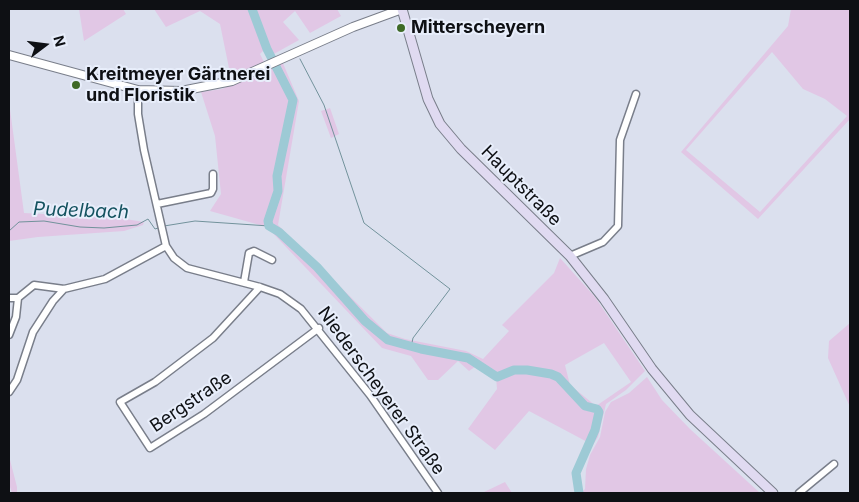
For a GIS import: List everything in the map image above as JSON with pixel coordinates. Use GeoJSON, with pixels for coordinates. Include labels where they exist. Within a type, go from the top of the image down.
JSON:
{"type":"FeatureCollection","features":[{"type":"Feature","properties":{"kind":"main road","name":"Hauptstraße"},"geometry":{"type":"LineString","coordinates":[[403,9],[428,99],[440,124],[460,149],[570,256],[604,299],[652,369],[690,415],[772,493]]}},
{"type":"Feature","properties":{"kind":"street"},"geometry":{"type":"LineString","coordinates":[[9,55],[138,90],[155,92],[197,89],[232,82],[281,58],[353,27],[403,9]]}},
{"type":"Feature","properties":{"kind":"street","name":"Niederscheyerer Straße"},"geometry":{"type":"LineString","coordinates":[[138,90],[141,132],[160,223],[166,246],[174,258],[187,268],[260,286],[280,294],[301,309],[319,328],[370,395],[438,493]]}},
{"type":"Feature","properties":{"kind":"street"},"geometry":{"type":"LineString","coordinates":[[570,256],[602,242],[618,226],[620,140],[636,94]]}},
{"type":"Feature","properties":{"kind":"street"},"geometry":{"type":"LineString","coordinates":[[157,204],[211,193],[213,174]]}},
{"type":"Feature","properties":{"kind":"street"},"geometry":{"type":"LineString","coordinates":[[9,298],[18,298],[34,284],[64,289],[105,279],[166,246]]}},
{"type":"Feature","properties":{"kind":"street"},"geometry":{"type":"LineString","coordinates":[[244,282],[249,253],[254,251],[272,260]]}},
{"type":"Feature","properties":{"kind":"street","name":"Bergstraße"},"geometry":{"type":"LineString","coordinates":[[260,286],[213,338],[155,382],[120,402],[150,448],[204,414],[319,328]]}},
{"type":"Feature","properties":{"kind":"street"},"geometry":{"type":"LineString","coordinates":[[9,392],[17,380],[33,332],[48,308],[64,289]]}},
{"type":"Feature","properties":{"kind":"street"},"geometry":{"type":"LineString","coordinates":[[9,335],[16,317],[18,298]]}},
{"type":"Feature","properties":{"kind":"street"},"geometry":{"type":"LineString","coordinates":[[799,493],[834,464]]}},
{"type":"Feature","properties":{"kind":"shaded area"},"geometry":{"type":"Polygon","coordinates":[[[79,9],[123,9],[126,14],[84,41],[79,9]]]}},
{"type":"Feature","properties":{"kind":"shaded area"},"geometry":{"type":"Polygon","coordinates":[[[154,9],[248,9],[264,50],[260,54],[264,62],[231,78],[220,24],[200,11],[166,27],[154,9]]]}},
{"type":"Feature","properties":{"kind":"shaded area"},"geometry":{"type":"Polygon","coordinates":[[[255,9],[337,9],[341,16],[310,33],[295,11],[283,22],[299,40],[272,55],[255,9]]]}},
{"type":"Feature","properties":{"kind":"shaded area"},"geometry":{"type":"Polygon","coordinates":[[[791,9],[850,9],[850,119],[758,219],[681,152],[788,26],[791,9]],[[772,52],[686,150],[760,212],[847,116],[825,99],[803,89],[772,52]]]}},
{"type":"Feature","properties":{"kind":"shaded area"},"geometry":{"type":"Polygon","coordinates":[[[282,61],[299,101],[278,225],[387,333],[405,339],[466,351],[483,359],[509,331],[502,325],[554,273],[560,258],[595,297],[645,371],[626,390],[606,404],[598,437],[593,445],[529,411],[495,450],[468,429],[497,389],[496,377],[479,364],[469,371],[458,361],[438,380],[428,380],[411,356],[382,348],[267,227],[210,211],[221,194],[215,136],[201,92],[222,89],[282,61]],[[604,343],[565,365],[570,385],[596,406],[631,382],[604,343]]]}},
{"type":"Feature","properties":{"kind":"shaded area"},"geometry":{"type":"Polygon","coordinates":[[[9,102],[24,213],[119,218],[144,222],[143,225],[124,231],[9,241],[9,102]]]}},
{"type":"Feature","properties":{"kind":"shaded area"},"geometry":{"type":"Polygon","coordinates":[[[330,108],[339,134],[331,138],[321,111],[330,108]]]}},
{"type":"Feature","properties":{"kind":"shaded area"},"geometry":{"type":"Polygon","coordinates":[[[850,323],[850,407],[828,358],[829,341],[850,323]]]}},
{"type":"Feature","properties":{"kind":"shaded area"},"geometry":{"type":"Polygon","coordinates":[[[647,377],[662,400],[690,429],[760,493],[581,493],[585,489],[586,469],[590,455],[600,437],[605,412],[611,402],[629,393],[647,377]]]}},
{"type":"Feature","properties":{"kind":"shaded area"},"geometry":{"type":"Polygon","coordinates":[[[9,456],[17,493],[12,493],[9,484],[9,456]]]}},
{"type":"Feature","properties":{"kind":"shaded area"},"geometry":{"type":"Polygon","coordinates":[[[505,482],[512,493],[483,493],[484,492],[505,482]]]}},
{"type":"Feature","properties":{"kind":"waterway"},"geometry":{"type":"LineString","coordinates":[[252,9],[267,49],[293,100],[277,176],[278,191],[268,221],[269,226],[279,232],[317,267],[365,321],[388,340],[421,349],[468,358],[497,377],[514,370],[551,374],[558,377],[585,406],[597,409],[599,412],[595,430],[576,473],[579,493]]}},
{"type":"Feature","properties":{"kind":"waterway"},"geometry":{"type":"LineString","coordinates":[[300,59],[324,105],[364,223],[450,289],[413,338],[411,347]]}},
{"type":"Feature","properties":{"kind":"waterway","name":"Pudelbach"},"geometry":{"type":"LineString","coordinates":[[9,231],[19,222],[44,221],[80,227],[104,228],[137,225],[148,219],[155,229],[158,228]]}},
{"type":"Feature","properties":{"kind":"waterway","name":"Pudelbach"},"geometry":{"type":"LineString","coordinates":[[164,226],[195,221],[269,226]]}},
{"type":"Feature","properties":{"kind":"place","name":"Mitterscheyern"},"geometry":{"type":"Point","coordinates":[401,28]}},
{"type":"Feature","properties":{"kind":"place","name":"Kreitmeyer Gärtnerei und Floristik"},"geometry":{"type":"Point","coordinates":[76,85]}}]}
